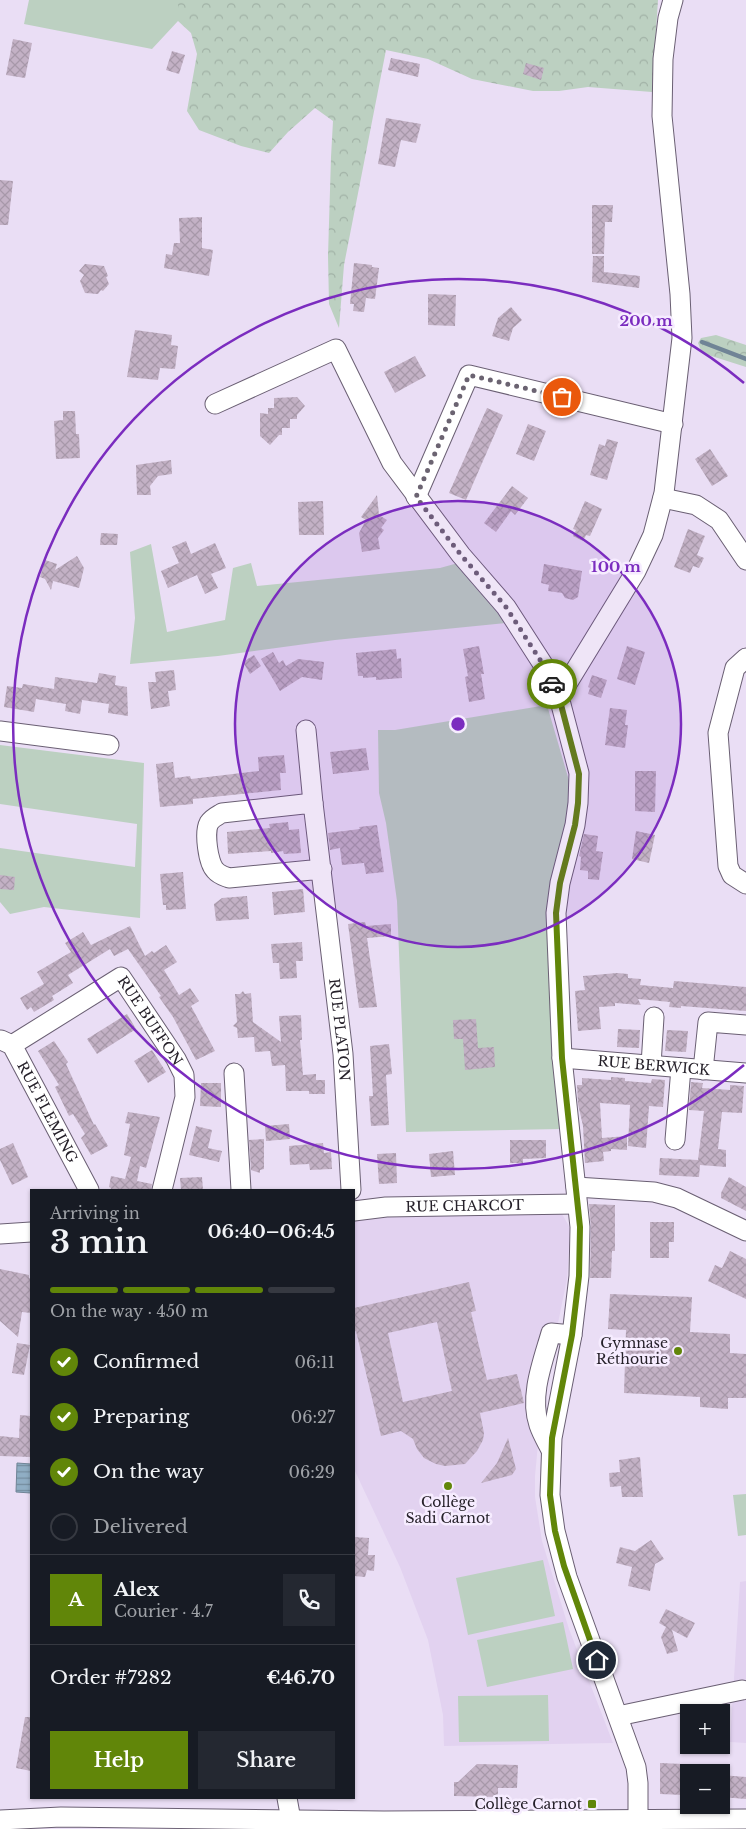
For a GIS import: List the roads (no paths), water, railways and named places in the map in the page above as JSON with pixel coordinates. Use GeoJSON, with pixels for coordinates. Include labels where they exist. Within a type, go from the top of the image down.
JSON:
{"type":"FeatureCollection","features":[{"type":"Feature","properties":{"kind":"street"},"geometry":{"type":"LineString","coordinates":[[559,697],[636,571],[653,535],[663,498],[682,338],[680,294],[662,116],[663,59],[668,18],[673,0]]}},
{"type":"Feature","properties":{"kind":"street"},"geometry":{"type":"LineString","coordinates":[[215,404],[336,349],[392,463],[461,555],[506,607],[544,666],[559,697],[579,774],[575,825],[560,883],[556,913],[562,1058],[580,1227],[579,1276],[572,1335],[556,1410],[550,1450],[550,1495],[558,1543],[567,1577],[636,1767],[638,1820]]}},
{"type":"Feature","properties":{"kind":"street"},"geometry":{"type":"LineString","coordinates":[[416,497],[469,375],[673,424]]}},
{"type":"Feature","properties":{"kind":"street"},"geometry":{"type":"LineString","coordinates":[[663,498],[696,505],[719,520],[746,560]]}},
{"type":"Feature","properties":{"kind":"street"},"geometry":{"type":"LineString","coordinates":[[746,658],[735,668],[718,733],[728,866],[732,875],[746,884]]}},
{"type":"Feature","properties":{"kind":"street","name":"RUE PLATON"},"geometry":{"type":"LineString","coordinates":[[306,730],[343,1054],[351,1189]]}},
{"type":"Feature","properties":{"kind":"street"},"geometry":{"type":"LineString","coordinates":[[0,731],[109,745]]}},
{"type":"Feature","properties":{"kind":"street"},"geometry":{"type":"LineString","coordinates":[[314,803],[222,813],[209,823],[207,830],[210,862],[214,870],[220,875],[229,878],[322,870]]}},
{"type":"Feature","properties":{"kind":"street","name":"RUE BUFFON"},"geometry":{"type":"LineString","coordinates":[[6,1042],[122,977],[176,1059],[184,1075],[185,1097],[162,1189]]}},
{"type":"Feature","properties":{"kind":"street"},"geometry":{"type":"LineString","coordinates":[[651,1066],[654,1017]]}},
{"type":"Feature","properties":{"kind":"street"},"geometry":{"type":"LineString","coordinates":[[703,1070],[708,1022],[746,1025]]}},
{"type":"Feature","properties":{"kind":"street","name":"RUE FLEMING"},"geometry":{"type":"LineString","coordinates":[[6,1042],[87,1189]]}},
{"type":"Feature","properties":{"kind":"street","name":"RUE BERWICK"},"geometry":{"type":"LineString","coordinates":[[562,1058],[746,1073]]}},
{"type":"Feature","properties":{"kind":"street"},"geometry":{"type":"LineString","coordinates":[[675,1140],[680,1068]]}},
{"type":"Feature","properties":{"kind":"street"},"geometry":{"type":"LineString","coordinates":[[234,1073],[241,1189]]}},
{"type":"Feature","properties":{"kind":"street","name":"RUE CHARCOT"},"geometry":{"type":"LineString","coordinates":[[355,1211],[386,1207],[576,1195],[654,1192],[677,1198],[746,1231]]}},
{"type":"Feature","properties":{"kind":"street"},"geometry":{"type":"LineString","coordinates":[[0,1234],[30,1232]]}},
{"type":"Feature","properties":{"kind":"street"},"geometry":{"type":"LineString","coordinates":[[618,1716],[742,1690]]}},
{"type":"Feature","properties":{"kind":"street"},"geometry":{"type":"LineString","coordinates":[[287,1799],[291,1820]]}},
{"type":"Feature","properties":{"kind":"street"},"geometry":{"type":"LineString","coordinates":[[0,1820],[61,1818],[291,1820],[746,1819]]}},
{"type":"Feature","properties":{"kind":"water"},"geometry":{"type":"Polygon","coordinates":[[[17,1463],[30,1464],[30,1493],[16,1492],[17,1463]]]}},
{"type":"Feature","properties":{"kind":"waterway"},"geometry":{"type":"LineString","coordinates":[[702,342],[746,359]]}},
{"type":"Feature","properties":{"kind":"place","name":"Gymnase Réthourie"},"geometry":{"type":"Point","coordinates":[678,1351]}},
{"type":"Feature","properties":{"kind":"place","name":"Collège Sadi Carnot"},"geometry":{"type":"Point","coordinates":[448,1486]}},
{"type":"Feature","properties":{"kind":"place","name":"Collège Carnot"},"geometry":{"type":"Point","coordinates":[592,1804]}}]}
